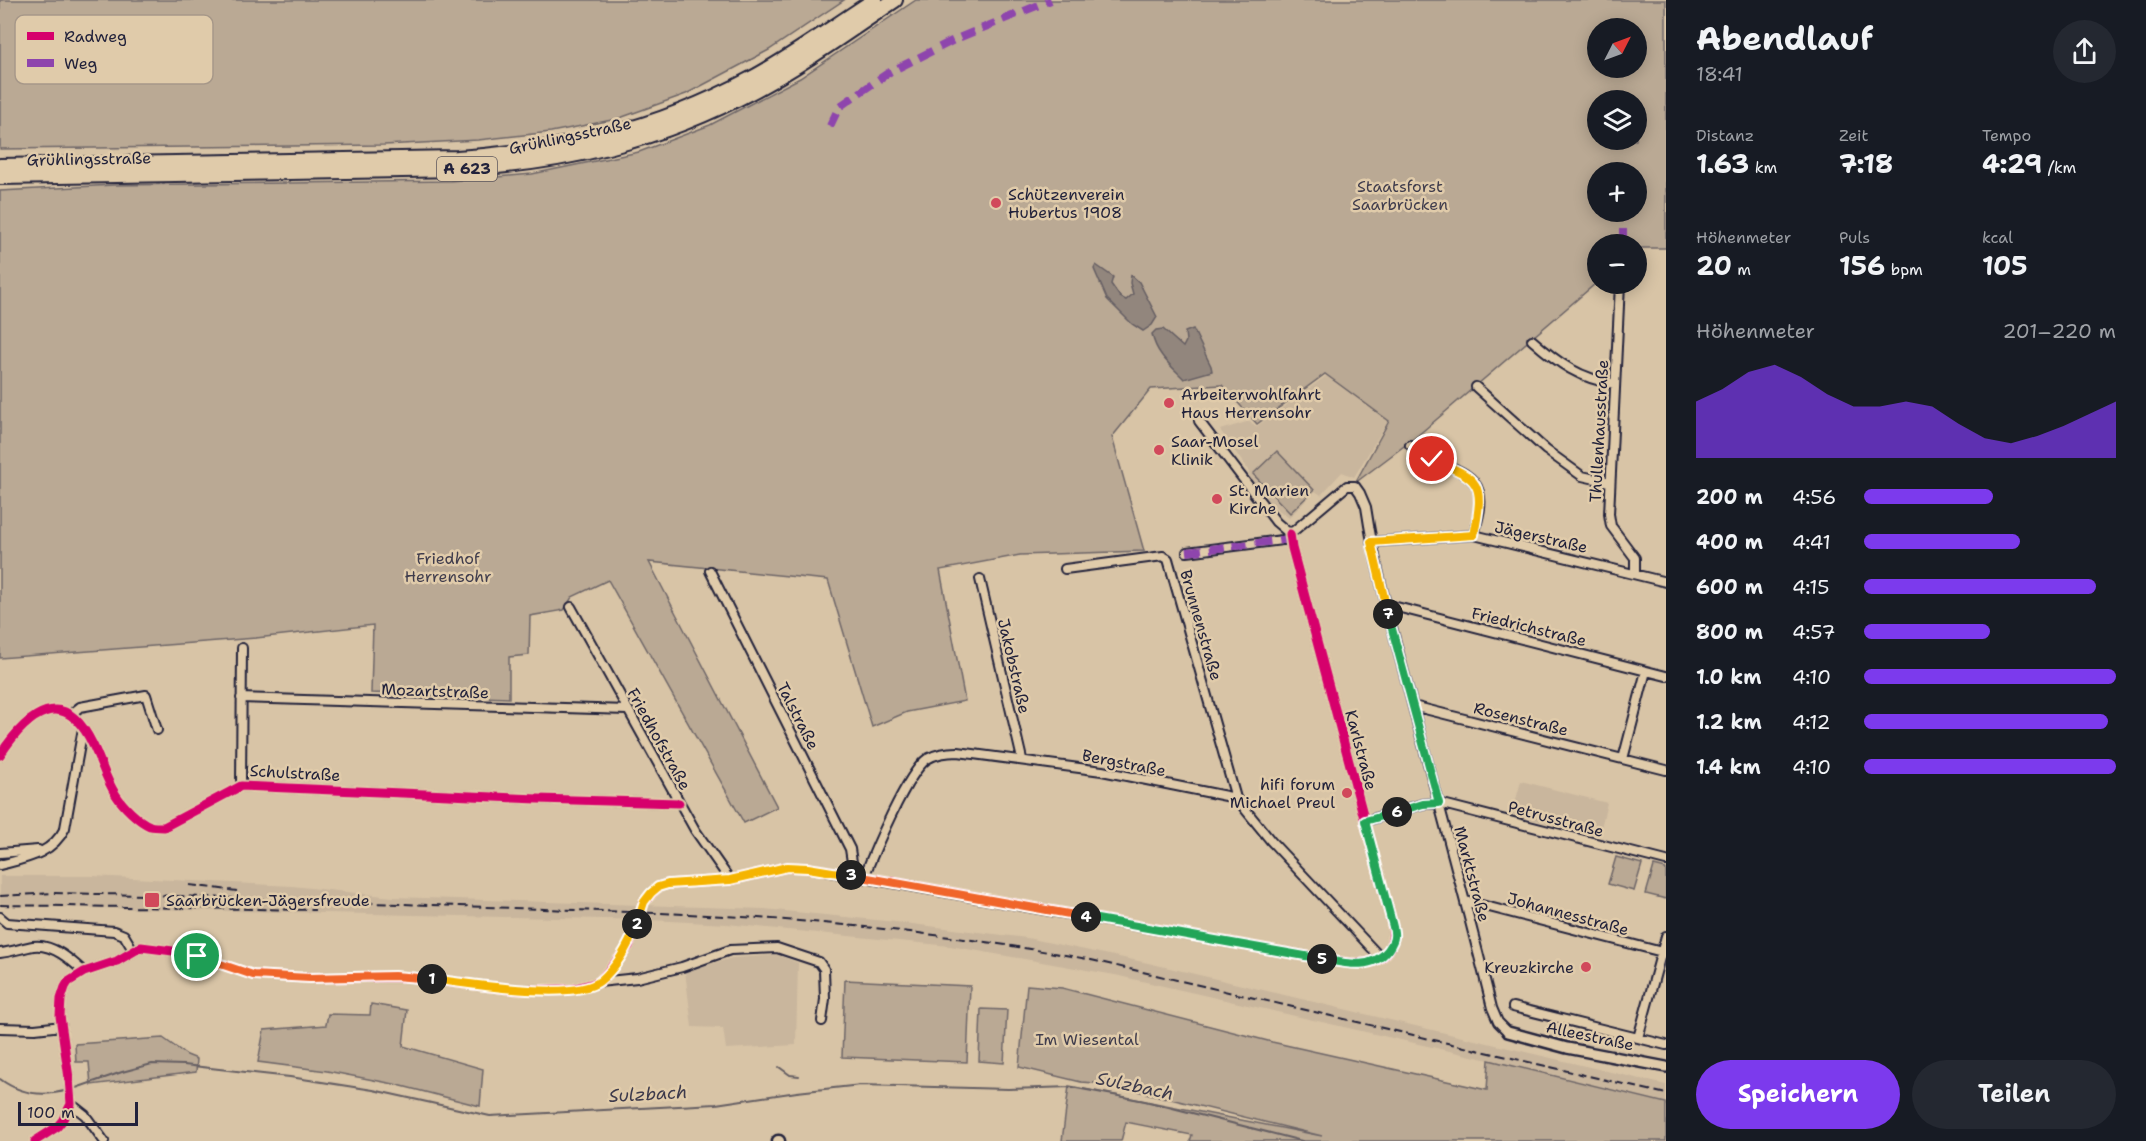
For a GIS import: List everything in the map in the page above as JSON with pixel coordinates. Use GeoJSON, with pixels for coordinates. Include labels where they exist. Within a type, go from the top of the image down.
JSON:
{"type":"FeatureCollection","features":[{"type":"Feature","properties":{"kind":"highway","name":"A 623"},"geometry":{"type":"LineString","coordinates":[[0,166],[457,158],[502,155],[591,141],[672,116],[711,99],[753,78],[875,0]]}},
{"type":"Feature","properties":{"kind":"highway","name":"Grühlingsstraße"},"geometry":{"type":"LineString","coordinates":[[0,177],[459,170],[550,161],[639,140],[717,109],[797,65],[895,0]]}},
{"type":"Feature","properties":{"kind":"street","name":"Thullenhausstraße"},"geometry":{"type":"LineString","coordinates":[[1620,294],[1609,514],[1611,526],[1635,558],[1635,573]]}},
{"type":"Feature","properties":{"kind":"street"},"geometry":{"type":"LineString","coordinates":[[1532,340],[1572,371],[1594,381],[1615,384]]}},
{"type":"Feature","properties":{"kind":"street"},"geometry":{"type":"LineString","coordinates":[[1476,387],[1546,450],[1582,476],[1610,482]]}},
{"type":"Feature","properties":{"kind":"street","name":"Karlstraße"},"geometry":{"type":"LineString","coordinates":[[1199,421],[1276,522],[1290,536],[1394,938],[1380,958]]}},
{"type":"Feature","properties":{"kind":"street"},"geometry":{"type":"LineString","coordinates":[[1410,445],[1432,459],[1463,473],[1477,486],[1480,506],[1474,535]]}},
{"type":"Feature","properties":{"kind":"street","name":"Marktstraße"},"geometry":{"type":"LineString","coordinates":[[1290,536],[1347,486],[1355,486],[1360,493],[1366,507],[1371,542],[1385,604],[1466,901],[1492,1008],[1498,1022],[1508,1032]]}},
{"type":"Feature","properties":{"kind":"street","name":"Jägerstraße"},"geometry":{"type":"LineString","coordinates":[[1371,542],[1474,535],[1666,582]]}},
{"type":"Feature","properties":{"kind":"street"},"geometry":{"type":"LineString","coordinates":[[1187,552],[1290,536]]}},
{"type":"Feature","properties":{"kind":"street","name":"Brunnenstraße"},"geometry":{"type":"LineString","coordinates":[[1065,569],[1163,556],[1168,559],[1236,798]]}},
{"type":"Feature","properties":{"kind":"street","name":"Talstraße"},"geometry":{"type":"LineString","coordinates":[[710,571],[850,849],[854,875]]}},
{"type":"Feature","properties":{"kind":"street","name":"Jakobstraße"},"geometry":{"type":"LineString","coordinates":[[980,579],[1022,759]]}},
{"type":"Feature","properties":{"kind":"street","name":"Friedrichstraße"},"geometry":{"type":"LineString","coordinates":[[1385,604],[1666,676]]}},
{"type":"Feature","properties":{"kind":"street","name":"Friedhofstraße"},"geometry":{"type":"LineString","coordinates":[[571,607],[694,830],[730,880]]}},
{"type":"Feature","properties":{"kind":"street"},"geometry":{"type":"LineString","coordinates":[[241,786],[242,648]]}},
{"type":"Feature","properties":{"kind":"street"},"geometry":{"type":"LineString","coordinates":[[1623,759],[1646,671]]}},
{"type":"Feature","properties":{"kind":"street"},"geometry":{"type":"LineString","coordinates":[[0,755],[20,729],[43,712],[52,710],[70,714],[81,707],[146,695],[158,730]]}},
{"type":"Feature","properties":{"kind":"street","name":"Mozartstraße"},"geometry":{"type":"LineString","coordinates":[[241,698],[627,710]]}},
{"type":"Feature","properties":{"kind":"street","name":"Rosenstraße"},"geometry":{"type":"LineString","coordinates":[[1413,706],[1666,770]]}},
{"type":"Feature","properties":{"kind":"street","name":"Schulstraße"},"geometry":{"type":"LineString","coordinates":[[70,714],[78,719],[92,742],[116,795],[126,807],[151,826],[164,827],[241,786],[526,799],[679,803]]}},
{"type":"Feature","properties":{"kind":"street"},"geometry":{"type":"LineString","coordinates":[[0,865],[25,859],[53,846],[59,840],[65,828],[83,728]]}},
{"type":"Feature","properties":{"kind":"street","name":"Bergstraße"},"geometry":{"type":"LineString","coordinates":[[864,877],[878,842],[910,781],[926,760],[944,752],[1022,759],[1102,771],[1236,798]]}},
{"type":"Feature","properties":{"kind":"street"},"geometry":{"type":"LineString","coordinates":[[599,982],[628,946],[644,902],[658,887],[668,884],[730,880],[787,867],[854,875],[1334,961],[1370,964],[1380,958],[1271,841],[1236,798]]}},
{"type":"Feature","properties":{"kind":"street"},"geometry":{"type":"LineString","coordinates":[[1365,821],[1423,804],[1439,803]]}},
{"type":"Feature","properties":{"kind":"street","name":"Petrusstraße"},"geometry":{"type":"LineString","coordinates":[[1439,803],[1666,861]]}},
{"type":"Feature","properties":{"kind":"street"},"geometry":{"type":"LineString","coordinates":[[0,853],[46,849]]}},
{"type":"Feature","properties":{"kind":"street","name":"Johannesstraße"},"geometry":{"type":"LineString","coordinates":[[1466,901],[1664,953]]}},
{"type":"Feature","properties":{"kind":"street"},"geometry":{"type":"LineString","coordinates":[[0,917],[7,923],[114,931],[124,936],[133,950]]}},
{"type":"Feature","properties":{"kind":"street"},"geometry":{"type":"LineString","coordinates":[[1638,1038],[1664,953],[1666,936]]}},
{"type":"Feature","properties":{"kind":"street"},"geometry":{"type":"LineString","coordinates":[[0,953],[44,945],[60,953],[84,972]]}},
{"type":"Feature","properties":{"kind":"street"},"geometry":{"type":"LineString","coordinates":[[35,1141],[62,1121],[71,1100],[60,1008],[62,992],[68,982],[84,972],[117,961],[141,947],[189,953],[253,975],[310,978],[409,977],[532,991],[572,990],[599,982],[638,978],[682,967],[730,950],[777,948],[819,962],[824,969],[825,999],[822,1021]]}},
{"type":"Feature","properties":{"kind":"street"},"geometry":{"type":"LineString","coordinates":[[1514,1007],[1666,1045]]}},
{"type":"Feature","properties":{"kind":"street"},"geometry":{"type":"LineString","coordinates":[[0,1028],[35,1029],[62,1026]]}},
{"type":"Feature","properties":{"kind":"street","name":"Alleestraße"},"geometry":{"type":"LineString","coordinates":[[1508,1032],[1567,1048],[1666,1067]]}},
{"type":"Feature","properties":{"kind":"street"},"geometry":{"type":"LineString","coordinates":[[71,1100],[104,1141]]}},
{"type":"Feature","properties":{"kind":"shaded area"},"geometry":{"type":"Polygon","coordinates":[[[1096,265],[1113,277],[1111,284],[1120,297],[1126,300],[1133,294],[1130,283],[1131,275],[1139,282],[1157,317],[1152,325],[1143,331],[1132,324],[1107,299],[1094,269],[1096,265]]]}},
{"type":"Feature","properties":{"kind":"shaded area"},"geometry":{"type":"Polygon","coordinates":[[[1163,329],[1183,347],[1186,341],[1185,332],[1193,329],[1212,371],[1184,379],[1164,359],[1154,341],[1152,334],[1156,330],[1163,329]]]}},
{"type":"Feature","properties":{"kind":"shaded area"},"geometry":{"type":"Polygon","coordinates":[[[1326,376],[1388,421],[1354,477],[1342,472],[1321,495],[1315,491],[1289,518],[1262,497],[1252,484],[1248,470],[1220,430],[1250,421],[1256,427],[1326,376]]]}},
{"type":"Feature","properties":{"kind":"shaded area"},"geometry":{"type":"Polygon","coordinates":[[[1521,781],[1607,803],[1599,836],[1512,814],[1521,781]]]}},
{"type":"Feature","properties":{"kind":"shaded area"},"geometry":{"type":"Polygon","coordinates":[[[0,876],[92,876],[292,886],[393,897],[764,909],[1027,938],[1148,963],[1666,1085],[1666,1103],[1489,1060],[1115,975],[950,946],[727,924],[650,920],[0,906],[0,876]]]}},
{"type":"Feature","properties":{"kind":"shaded area"},"geometry":{"type":"Polygon","coordinates":[[[778,955],[798,963],[796,1045],[726,1049],[723,1028],[692,1027],[685,971],[732,958],[778,955]]]}},
{"type":"Feature","properties":{"kind":"green space"},"geometry":{"type":"Polygon","coordinates":[[[0,0],[844,0],[769,50],[686,94],[617,119],[551,132],[478,140],[384,145],[0,149],[0,0]]]}},
{"type":"Feature","properties":{"kind":"green space","name":"Staatsforst Saarbrücken"},"geometry":{"type":"Polygon","coordinates":[[[916,0],[1666,0],[1666,248],[1647,248],[1647,234],[1587,234],[1587,291],[1416,437],[1355,483],[1389,421],[1325,374],[1257,424],[1222,385],[1151,389],[1112,437],[1144,551],[1020,555],[940,570],[965,701],[907,712],[872,727],[828,580],[649,562],[777,807],[744,823],[608,580],[572,597],[564,610],[530,616],[529,655],[509,657],[509,698],[371,693],[373,625],[256,638],[0,658],[0,191],[114,185],[450,181],[532,174],[639,152],[710,125],[800,78],[916,0]]]}},
{"type":"Feature","properties":{"kind":"green space"},"geometry":{"type":"Polygon","coordinates":[[[1277,451],[1314,490],[1290,513],[1253,474],[1277,451]]]}},
{"type":"Feature","properties":{"kind":"green space"},"geometry":{"type":"Polygon","coordinates":[[[1616,857],[1642,864],[1634,891],[1608,884],[1616,857]]]}},
{"type":"Feature","properties":{"kind":"green space"},"geometry":{"type":"Polygon","coordinates":[[[1654,866],[1666,869],[1666,899],[1646,894],[1654,866]]]}},
{"type":"Feature","properties":{"kind":"green space"},"geometry":{"type":"Polygon","coordinates":[[[845,980],[970,986],[967,1062],[842,1057],[845,980]]]}},
{"type":"Feature","properties":{"kind":"green space","name":"Im Wiesental"},"geometry":{"type":"Polygon","coordinates":[[[1027,985],[1062,988],[1272,1042],[1487,1090],[1489,1060],[1666,1103],[1666,1141],[1190,1141],[1192,1135],[1126,1122],[1121,1141],[1062,1141],[1069,1086],[1322,1136],[1109,1084],[1081,1082],[1019,1067],[1027,985]]]}},
{"type":"Feature","properties":{"kind":"green space"},"geometry":{"type":"Polygon","coordinates":[[[371,1004],[407,1010],[403,1046],[483,1069],[480,1106],[394,1084],[327,1071],[258,1062],[264,1030],[326,1025],[328,1014],[370,1015],[371,1004]]]}},
{"type":"Feature","properties":{"kind":"green space"},"geometry":{"type":"Polygon","coordinates":[[[981,1009],[1007,1010],[1004,1063],[979,1061],[981,1009]]]}},
{"type":"Feature","properties":{"kind":"green space"},"geometry":{"type":"Polygon","coordinates":[[[163,1038],[187,1055],[197,1059],[196,1072],[91,1085],[89,1062],[76,1062],[75,1044],[163,1038]]]}},
{"type":"Feature","properties":{"kind":"waterway","name":"Sulzbach"},"geometry":{"type":"LineString","coordinates":[[73,1089],[152,1064],[184,1065],[290,1077],[373,1090],[490,1116],[716,1104],[861,1085],[1008,1089],[1071,1087],[1145,1101],[1302,1141]]}},
{"type":"Feature","properties":{"kind":"waterway"},"geometry":{"type":"LineString","coordinates":[[779,1067],[790,1075],[799,1076]]}},
{"type":"Feature","properties":{"kind":"waterway","name":"Sulzbach"},"geometry":{"type":"LineString","coordinates":[[0,1079],[16,1088],[32,1093],[68,1090]]}},
{"type":"Feature","properties":{"kind":"railway"},"geometry":{"type":"LineString","coordinates":[[189,885],[237,891]]}},
{"type":"Feature","properties":{"kind":"railway"},"geometry":{"type":"LineString","coordinates":[[0,896],[54,893],[146,895],[686,914],[887,929],[987,942],[1087,959],[1666,1094]]}},
{"type":"Feature","properties":{"kind":"railway"},"geometry":{"type":"LineString","coordinates":[[0,905],[315,910]]}},
{"type":"Feature","properties":{"kind":"marked path"},"geometry":{"type":"LineString","coordinates":[[830,126],[839,107],[888,73],[956,39],[1051,0]]}},
{"type":"Feature","properties":{"kind":"marked path"},"geometry":{"type":"LineString","coordinates":[[1623,222],[1623,234]]}},
{"type":"Feature","properties":{"kind":"marked path"},"geometry":{"type":"LineString","coordinates":[[1187,552],[1290,539]]}},
{"type":"Feature","properties":{"kind":"cycle path"},"geometry":{"type":"LineString","coordinates":[[35,1141],[57,1127],[71,1104],[60,1016],[61,999],[65,987],[68,982],[84,972],[117,961],[141,947],[189,953],[253,975],[310,978],[409,977],[518,990],[572,989],[599,982],[629,946],[644,902],[658,887],[668,884],[730,880],[787,867],[854,875],[1334,961],[1368,963],[1377,960],[1390,948],[1393,937],[1392,923],[1290,534]]}},
{"type":"Feature","properties":{"kind":"cycle path"},"geometry":{"type":"LineString","coordinates":[[0,755],[22,727],[34,717],[46,711],[58,710],[70,715],[82,726],[119,799],[141,821],[155,827],[164,827],[241,786],[679,803]]}},
{"type":"Feature","properties":{"kind":"place","name":"Schützenverein Hubertus 1908"},"geometry":{"type":"Point","coordinates":[996,203]}},
{"type":"Feature","properties":{"kind":"place","name":"Arbeiterwohlfahrt Haus Herrensohr"},"geometry":{"type":"Point","coordinates":[1169,403]}},
{"type":"Feature","properties":{"kind":"place","name":"Saar-Mosel Klinik"},"geometry":{"type":"Point","coordinates":[1159,450]}},
{"type":"Feature","properties":{"kind":"place","name":"St. Marien Kirche"},"geometry":{"type":"Point","coordinates":[1217,499]}},
{"type":"Feature","properties":{"kind":"place","name":"hifi forum Michael Preul"},"geometry":{"type":"Point","coordinates":[1347,793]}},
{"type":"Feature","properties":{"kind":"place","name":"Saarbrücken-Jägersfreude"},"geometry":{"type":"Point","coordinates":[152,900]}},
{"type":"Feature","properties":{"kind":"place","name":"Kreuzkirche"},"geometry":{"type":"Point","coordinates":[1586,967]}},
{"type":"Feature","properties":{"kind":"route"},"geometry":{"type":"LineString","coordinates":[[197,956],[253,975],[310,978],[394,976],[518,990],[572,990],[599,982],[628,946],[644,902],[658,887],[668,884],[730,880],[787,867],[854,875],[1334,961],[1370,964],[1380,958],[1394,938],[1365,821],[1423,804],[1439,803],[1385,604],[1371,542],[1474,535],[1480,506],[1477,486],[1469,478],[1432,459]]}},
{"type":"Feature","properties":{"kind":"park label","name":"Friedhof Herrensohr"},"geometry":{"type":"Point","coordinates":[448,567]}}]}
